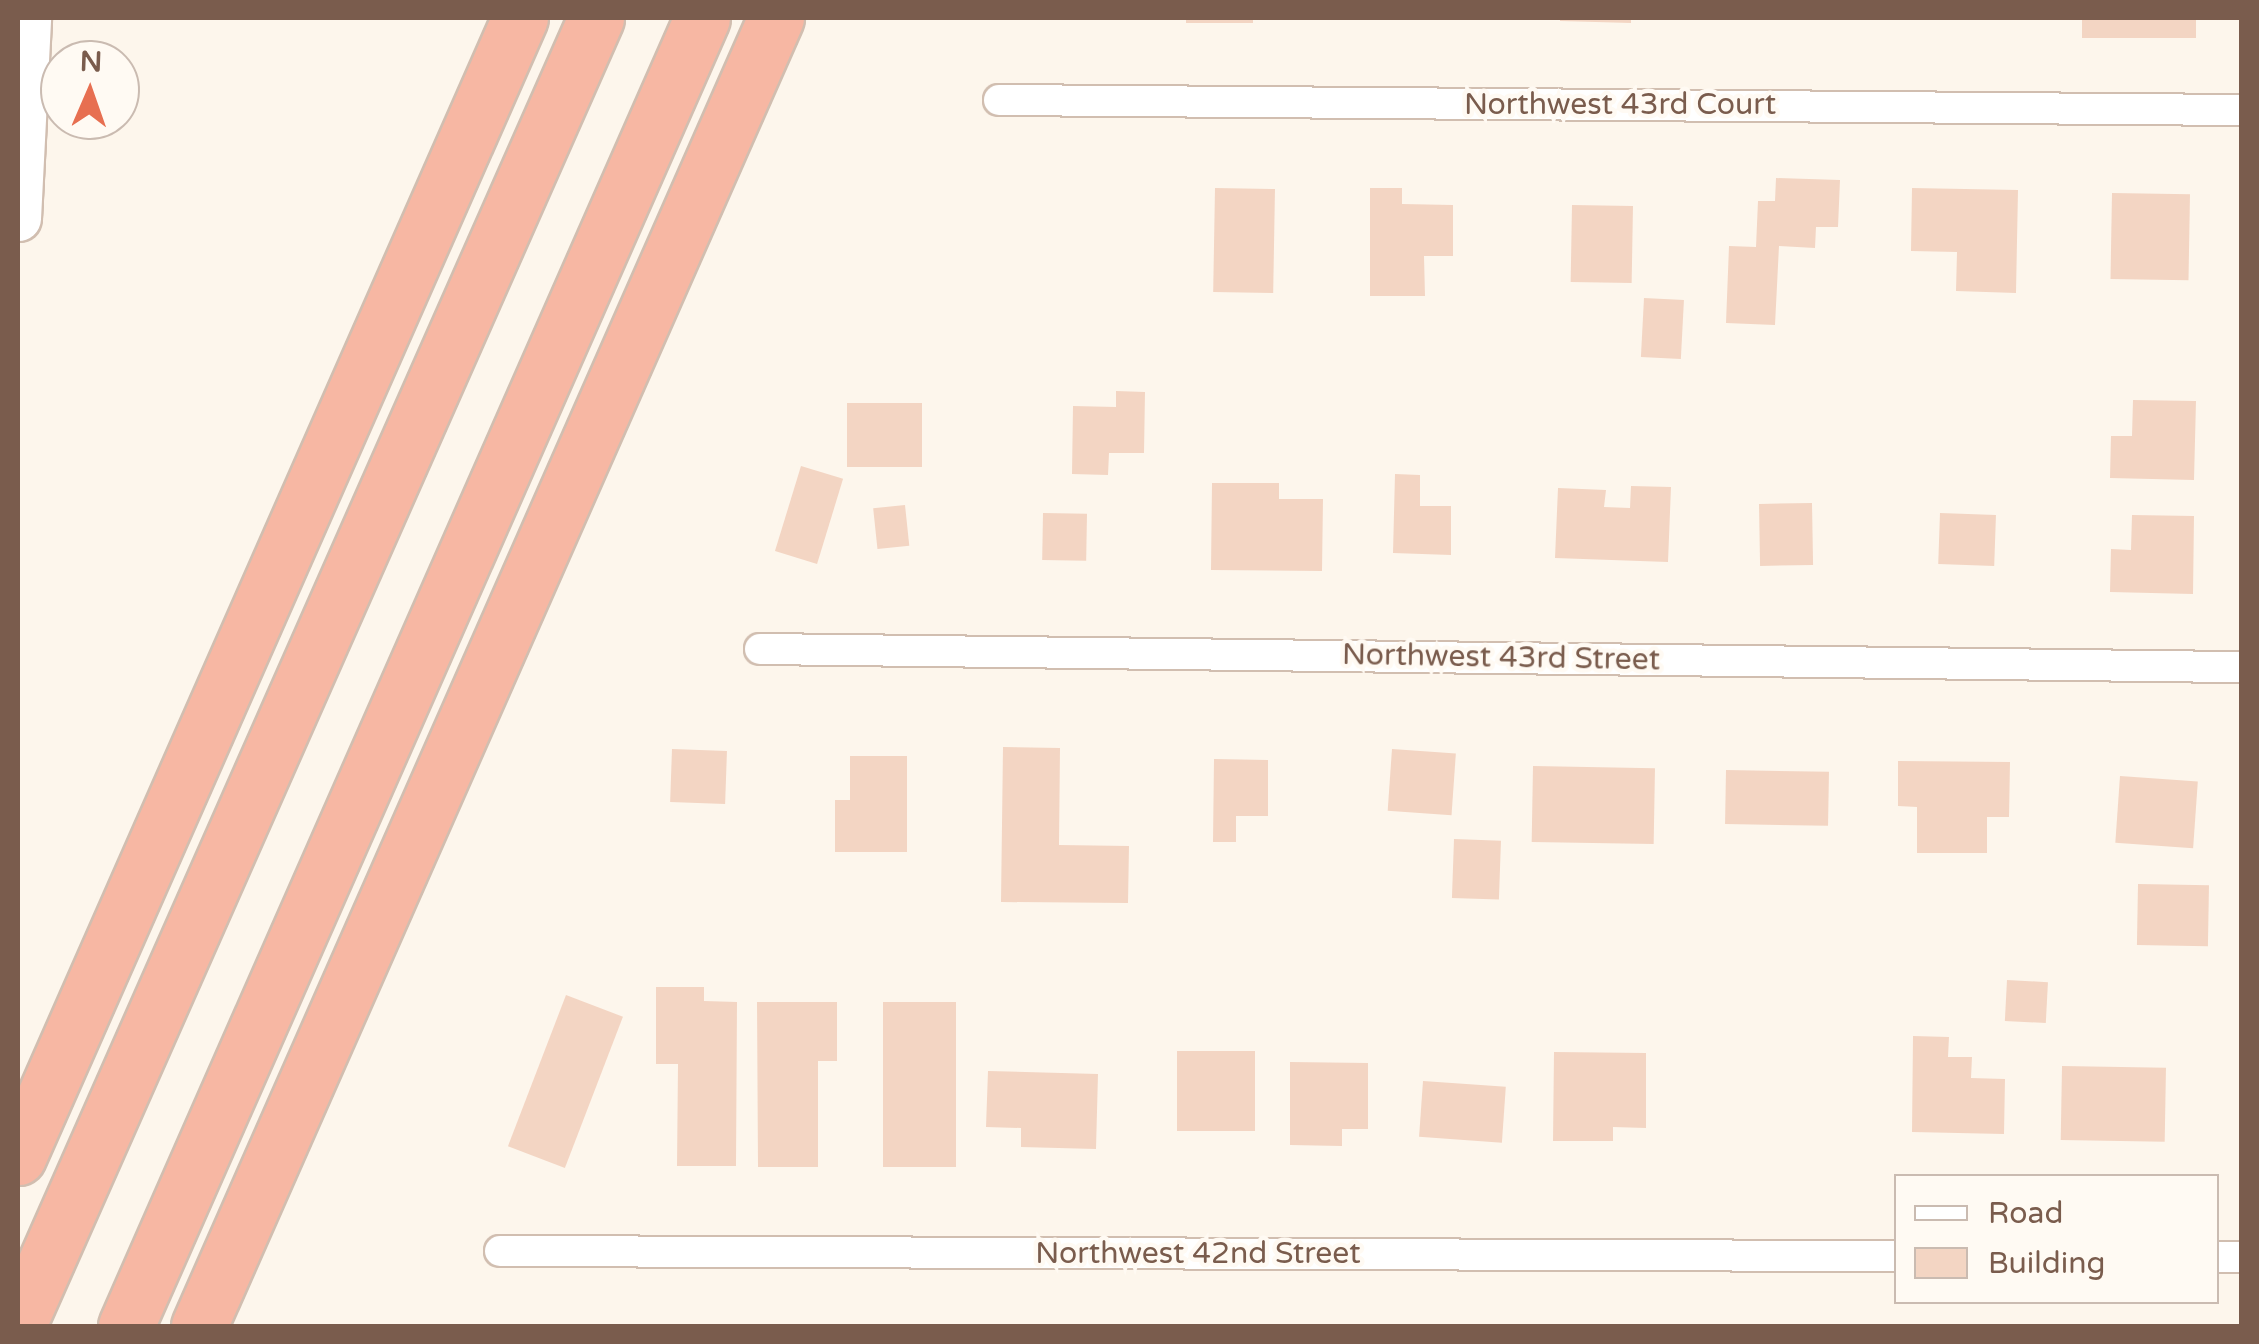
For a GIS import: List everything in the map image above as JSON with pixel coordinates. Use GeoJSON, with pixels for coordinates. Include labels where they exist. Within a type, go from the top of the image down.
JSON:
{"type":"FeatureCollection","features":[{"type":"Feature","properties":{"kind":"highway"},"geometry":{"type":"LineString","coordinates":[[18,1158],[520,18]]}},
{"type":"Feature","properties":{"kind":"highway"},"geometry":{"type":"LineString","coordinates":[[18,1325],[596,18]]}},
{"type":"Feature","properties":{"kind":"highway"},"geometry":{"type":"LineString","coordinates":[[126,1326],[702,18]]}},
{"type":"Feature","properties":{"kind":"highway"},"geometry":{"type":"LineString","coordinates":[[199,1326],[776,18]]}},
{"type":"Feature","properties":{"kind":"main road"},"geometry":{"type":"LineString","coordinates":[[18,218],[28,18]]}},
{"type":"Feature","properties":{"kind":"street","name":"Northwest 43rd Court"},"geometry":{"type":"LineString","coordinates":[[999,100],[2242,110]]}},
{"type":"Feature","properties":{"kind":"street","name":"Northwest 43rd Street"},"geometry":{"type":"LineString","coordinates":[[760,649],[2242,667]]}},
{"type":"Feature","properties":{"kind":"street","name":"Northwest 42nd Street"},"geometry":{"type":"LineString","coordinates":[[500,1252],[1894,1256]]}},
{"type":"Feature","properties":{"kind":"building"},"geometry":{"type":"Polygon","coordinates":[[[1186,18],[1253,18],[1253,23],[1186,23],[1186,18]]]}},
{"type":"Feature","properties":{"kind":"building"},"geometry":{"type":"Polygon","coordinates":[[[1631,18],[1631,23],[1560,21],[1631,18]]]}},
{"type":"Feature","properties":{"kind":"building"},"geometry":{"type":"Polygon","coordinates":[[[2082,18],[2196,18],[2196,38],[2082,38],[2082,18]]]}},
{"type":"Feature","properties":{"kind":"building"},"geometry":{"type":"Polygon","coordinates":[[[1776,178],[1840,180],[1838,227],[1816,227],[1815,248],[1779,246],[1775,325],[1726,323],[1729,246],[1756,247],[1758,201],[1775,201],[1776,178]]]}},
{"type":"Feature","properties":{"kind":"building"},"geometry":{"type":"Polygon","coordinates":[[[1215,188],[1275,189],[1273,293],[1213,292],[1215,188]]]}},
{"type":"Feature","properties":{"kind":"building"},"geometry":{"type":"Polygon","coordinates":[[[1370,188],[1402,188],[1402,204],[1453,205],[1453,256],[1424,256],[1425,296],[1370,296],[1370,188]]]}},
{"type":"Feature","properties":{"kind":"building"},"geometry":{"type":"Polygon","coordinates":[[[1912,188],[2018,190],[2016,293],[1956,291],[1957,252],[1911,251],[1912,188]]]}},
{"type":"Feature","properties":{"kind":"building"},"geometry":{"type":"Polygon","coordinates":[[[2112,193],[2190,194],[2188,280],[2110,279],[2112,193]]]}},
{"type":"Feature","properties":{"kind":"building"},"geometry":{"type":"Polygon","coordinates":[[[1572,205],[1633,206],[1632,283],[1571,282],[1572,205]]]}},
{"type":"Feature","properties":{"kind":"building"},"geometry":{"type":"Polygon","coordinates":[[[1644,298],[1684,300],[1681,359],[1641,357],[1644,298]]]}},
{"type":"Feature","properties":{"kind":"building"},"geometry":{"type":"Polygon","coordinates":[[[1116,391],[1145,392],[1144,453],[1109,453],[1108,475],[1072,474],[1073,406],[1116,407],[1116,391]]]}},
{"type":"Feature","properties":{"kind":"building"},"geometry":{"type":"Polygon","coordinates":[[[2133,400],[2196,401],[2194,480],[2110,478],[2111,436],[2132,436],[2133,400]]]}},
{"type":"Feature","properties":{"kind":"building"},"geometry":{"type":"Polygon","coordinates":[[[847,403],[922,403],[922,467],[847,467],[847,403]]]}},
{"type":"Feature","properties":{"kind":"building"},"geometry":{"type":"Polygon","coordinates":[[[801,466],[843,479],[817,564],[775,551],[801,466]]]}},
{"type":"Feature","properties":{"kind":"building"},"geometry":{"type":"Polygon","coordinates":[[[1395,474],[1420,475],[1420,506],[1451,506],[1451,555],[1393,553],[1395,474]]]}},
{"type":"Feature","properties":{"kind":"building"},"geometry":{"type":"Polygon","coordinates":[[[1212,483],[1279,483],[1279,499],[1323,499],[1322,571],[1211,570],[1212,483]]]}},
{"type":"Feature","properties":{"kind":"building"},"geometry":{"type":"Polygon","coordinates":[[[1631,486],[1671,487],[1668,562],[1555,558],[1558,488],[1606,490],[1604,507],[1630,508],[1631,486]]]}},
{"type":"Feature","properties":{"kind":"building"},"geometry":{"type":"Polygon","coordinates":[[[1812,503],[1813,565],[1760,566],[1759,504],[1812,503]]]}},
{"type":"Feature","properties":{"kind":"building"},"geometry":{"type":"Polygon","coordinates":[[[905,505],[909,546],[877,549],[873,508],[905,505]]]}},
{"type":"Feature","properties":{"kind":"building"},"geometry":{"type":"Polygon","coordinates":[[[1043,513],[1087,514],[1086,561],[1042,560],[1043,513]]]}},
{"type":"Feature","properties":{"kind":"building"},"geometry":{"type":"Polygon","coordinates":[[[1940,513],[1996,515],[1994,566],[1938,564],[1940,513]]]}},
{"type":"Feature","properties":{"kind":"building"},"geometry":{"type":"Polygon","coordinates":[[[2132,515],[2194,516],[2193,594],[2110,592],[2111,549],[2131,550],[2132,515]]]}},
{"type":"Feature","properties":{"kind":"building"},"geometry":{"type":"Polygon","coordinates":[[[1003,747],[1060,748],[1059,845],[1129,846],[1128,903],[1001,902],[1003,747]]]}},
{"type":"Feature","properties":{"kind":"building"},"geometry":{"type":"Polygon","coordinates":[[[672,749],[727,751],[725,804],[670,802],[672,749]]]}},
{"type":"Feature","properties":{"kind":"building"},"geometry":{"type":"Polygon","coordinates":[[[1392,749],[1456,753],[1452,815],[1388,811],[1392,749]]]}},
{"type":"Feature","properties":{"kind":"building"},"geometry":{"type":"Polygon","coordinates":[[[850,756],[907,756],[907,852],[835,852],[835,800],[850,800],[850,756]]]}},
{"type":"Feature","properties":{"kind":"building"},"geometry":{"type":"Polygon","coordinates":[[[1214,759],[1268,760],[1268,816],[1236,816],[1236,842],[1213,842],[1214,759]]]}},
{"type":"Feature","properties":{"kind":"building"},"geometry":{"type":"Polygon","coordinates":[[[1898,761],[2010,762],[2009,817],[1987,817],[1987,853],[1917,853],[1917,807],[1898,806],[1898,761]]]}},
{"type":"Feature","properties":{"kind":"building"},"geometry":{"type":"Polygon","coordinates":[[[1533,766],[1655,768],[1654,844],[1532,842],[1533,766]]]}},
{"type":"Feature","properties":{"kind":"building"},"geometry":{"type":"Polygon","coordinates":[[[1726,770],[1829,772],[1828,826],[1725,824],[1726,770]]]}},
{"type":"Feature","properties":{"kind":"building"},"geometry":{"type":"Polygon","coordinates":[[[2120,776],[2198,781],[2193,848],[2115,843],[2120,776]]]}},
{"type":"Feature","properties":{"kind":"building"},"geometry":{"type":"Polygon","coordinates":[[[1454,839],[1501,841],[1499,900],[1452,898],[1454,839]]]}},
{"type":"Feature","properties":{"kind":"building"},"geometry":{"type":"Polygon","coordinates":[[[2138,884],[2209,885],[2208,946],[2137,945],[2138,884]]]}},
{"type":"Feature","properties":{"kind":"building"},"geometry":{"type":"Polygon","coordinates":[[[2007,980],[2048,982],[2046,1023],[2005,1021],[2007,980]]]}},
{"type":"Feature","properties":{"kind":"building"},"geometry":{"type":"Polygon","coordinates":[[[656,987],[704,987],[704,1001],[737,1002],[736,1166],[677,1166],[678,1064],[656,1064],[656,987]]]}},
{"type":"Feature","properties":{"kind":"building"},"geometry":{"type":"Polygon","coordinates":[[[566,995],[623,1017],[565,1168],[508,1146],[566,995]]]}},
{"type":"Feature","properties":{"kind":"building"},"geometry":{"type":"Polygon","coordinates":[[[757,1002],[837,1002],[837,1061],[818,1061],[818,1167],[758,1167],[757,1002]]]}},
{"type":"Feature","properties":{"kind":"building"},"geometry":{"type":"Polygon","coordinates":[[[883,1002],[956,1002],[956,1167],[883,1167],[883,1002]]]}},
{"type":"Feature","properties":{"kind":"building"},"geometry":{"type":"Polygon","coordinates":[[[1913,1036],[1949,1037],[1948,1057],[1972,1057],[1971,1078],[2005,1079],[2004,1134],[1912,1132],[1913,1036]]]}},
{"type":"Feature","properties":{"kind":"building"},"geometry":{"type":"Polygon","coordinates":[[[1177,1051],[1255,1051],[1255,1131],[1177,1131],[1177,1051]]]}},
{"type":"Feature","properties":{"kind":"building"},"geometry":{"type":"Polygon","coordinates":[[[1554,1052],[1646,1053],[1646,1128],[1613,1127],[1613,1141],[1553,1141],[1554,1052]]]}},
{"type":"Feature","properties":{"kind":"building"},"geometry":{"type":"Polygon","coordinates":[[[1290,1062],[1368,1063],[1368,1129],[1342,1129],[1342,1146],[1290,1145],[1290,1062]]]}},
{"type":"Feature","properties":{"kind":"building"},"geometry":{"type":"Polygon","coordinates":[[[2062,1066],[2166,1068],[2165,1142],[2061,1140],[2062,1066]]]}},
{"type":"Feature","properties":{"kind":"building"},"geometry":{"type":"Polygon","coordinates":[[[988,1071],[1098,1074],[1096,1149],[1021,1147],[1021,1128],[986,1127],[988,1071]]]}},
{"type":"Feature","properties":{"kind":"building"},"geometry":{"type":"Polygon","coordinates":[[[1423,1081],[1506,1087],[1502,1143],[1419,1137],[1423,1081]]]}}]}
